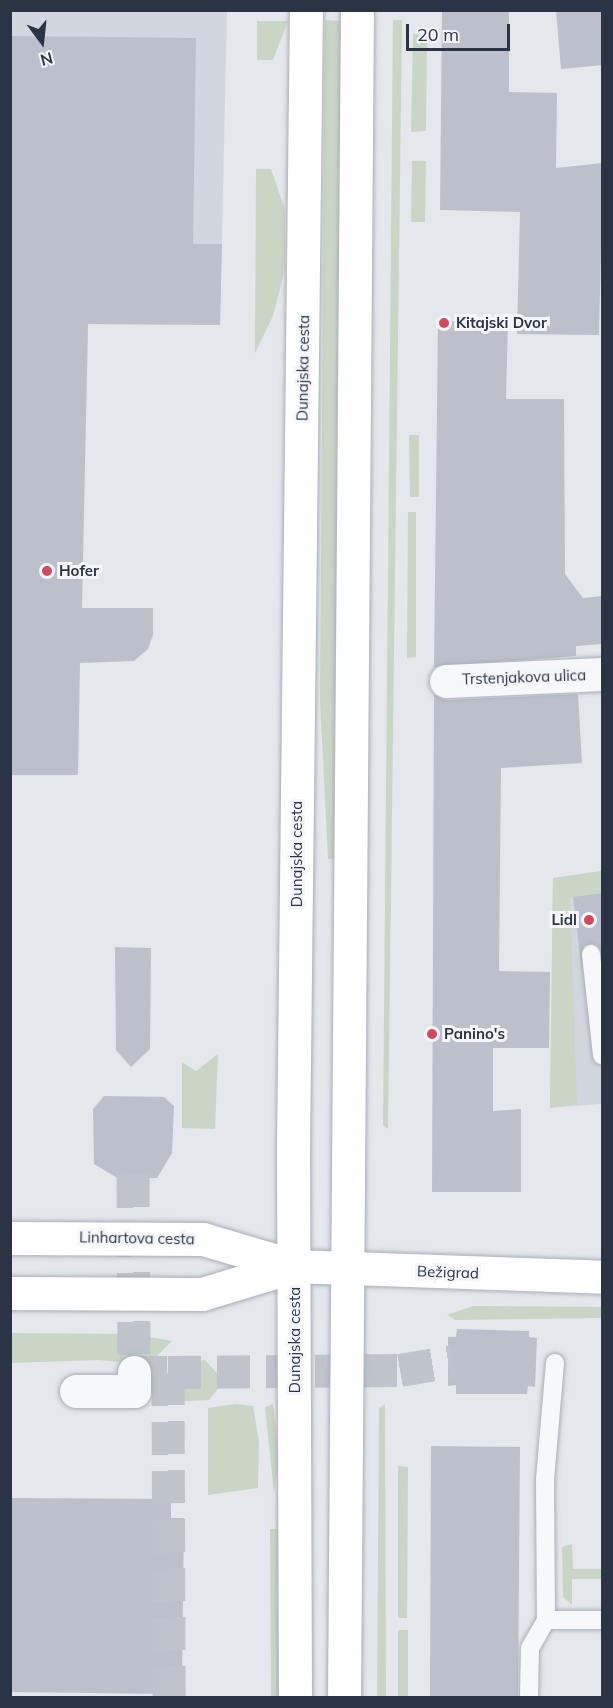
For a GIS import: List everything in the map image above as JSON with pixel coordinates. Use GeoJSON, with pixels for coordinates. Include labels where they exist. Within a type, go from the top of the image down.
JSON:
{"type":"FeatureCollection","features":[{"type":"Feature","properties":{"kind":"main road","name":"Dunajska cesta"},"geometry":{"type":"LineString","coordinates":[[295,1698],[294,1266],[306,10]]}},
{"type":"Feature","properties":{"kind":"main road"},"geometry":{"type":"LineString","coordinates":[[344,1698],[357,10]]}},
{"type":"Feature","properties":{"kind":"main road","name":"Linhartova cesta"},"geometry":{"type":"LineString","coordinates":[[10,1238],[203,1239],[294,1266]]}},
{"type":"Feature","properties":{"kind":"main road","name":"Bežigrad"},"geometry":{"type":"LineString","coordinates":[[294,1266],[603,1277]]}},
{"type":"Feature","properties":{"kind":"main road"},"geometry":{"type":"LineString","coordinates":[[10,1293],[202,1294],[294,1266]]}},
{"type":"Feature","properties":{"kind":"street","name":"Trstenjakova ulica"},"geometry":{"type":"LineString","coordinates":[[446,681],[603,674]]}},
{"type":"Feature","properties":{"kind":"street"},"geometry":{"type":"LineString","coordinates":[[76,1391],[134,1390],[134,1372]]}},
{"type":"Feature","properties":{"kind":"lane"},"geometry":{"type":"LineString","coordinates":[[591,954],[603,1055]]}},
{"type":"Feature","properties":{"kind":"lane"},"geometry":{"type":"LineString","coordinates":[[529,1698],[530,1648],[546,1620],[545,1479],[555,1363]]}},
{"type":"Feature","properties":{"kind":"lane"},"geometry":{"type":"LineString","coordinates":[[546,1620],[603,1620]]}},
{"type":"Feature","properties":{"kind":"shaded area"},"geometry":{"type":"Polygon","coordinates":[[[11,11],[227,11],[220,325],[88,324],[87,368],[11,367],[11,11]]]}},
{"type":"Feature","properties":{"kind":"shaded area"},"geometry":{"type":"Polygon","coordinates":[[[602,871],[602,1104],[550,1108],[553,878],[602,871]]]}},
{"type":"Feature","properties":{"kind":"green space"},"geometry":{"type":"Polygon","coordinates":[[[325,20],[341,21],[334,859],[328,859],[320,701],[325,20]]]}},
{"type":"Feature","properties":{"kind":"green space"},"geometry":{"type":"Polygon","coordinates":[[[393,20],[402,20],[388,1129],[383,1125],[393,20]]]}},
{"type":"Feature","properties":{"kind":"green space"},"geometry":{"type":"Polygon","coordinates":[[[257,21],[288,21],[273,60],[257,60],[257,21]]]}},
{"type":"Feature","properties":{"kind":"green space"},"geometry":{"type":"Polygon","coordinates":[[[413,34],[427,35],[426,131],[411,132],[413,34]]]}},
{"type":"Feature","properties":{"kind":"green space"},"geometry":{"type":"Polygon","coordinates":[[[412,161],[426,161],[425,222],[411,222],[412,161]]]}},
{"type":"Feature","properties":{"kind":"green space"},"geometry":{"type":"Polygon","coordinates":[[[256,169],[271,169],[285,210],[285,269],[273,316],[255,353],[256,169]]]}},
{"type":"Feature","properties":{"kind":"green space"},"geometry":{"type":"Polygon","coordinates":[[[409,435],[419,435],[419,497],[410,497],[409,435]]]}},
{"type":"Feature","properties":{"kind":"green space"},"geometry":{"type":"Polygon","coordinates":[[[408,512],[416,512],[416,657],[407,658],[408,512]]]}},
{"type":"Feature","properties":{"kind":"green space"},"geometry":{"type":"Polygon","coordinates":[[[602,871],[602,893],[570,898],[577,1104],[550,1108],[553,878],[602,871]]]}},
{"type":"Feature","properties":{"kind":"green space"},"geometry":{"type":"Polygon","coordinates":[[[218,1054],[215,1129],[182,1128],[182,1062],[196,1071],[218,1054]]]}},
{"type":"Feature","properties":{"kind":"green space"},"geometry":{"type":"Polygon","coordinates":[[[473,1306],[602,1307],[602,1318],[456,1320],[447,1315],[473,1306]]]}},
{"type":"Feature","properties":{"kind":"green space"},"geometry":{"type":"Polygon","coordinates":[[[10,1333],[132,1334],[172,1341],[148,1365],[99,1360],[11,1363],[10,1333]]]}},
{"type":"Feature","properties":{"kind":"green space"},"geometry":{"type":"Polygon","coordinates":[[[205,1360],[224,1381],[209,1400],[167,1402],[168,1365],[205,1360]]]}},
{"type":"Feature","properties":{"kind":"green space"},"geometry":{"type":"Polygon","coordinates":[[[235,1404],[253,1406],[259,1441],[258,1488],[208,1495],[208,1408],[235,1404]]]}},
{"type":"Feature","properties":{"kind":"green space"},"geometry":{"type":"Polygon","coordinates":[[[273,1404],[279,1459],[274,1493],[265,1407],[273,1404]]]}},
{"type":"Feature","properties":{"kind":"green space"},"geometry":{"type":"Polygon","coordinates":[[[385,1404],[386,1697],[377,1698],[379,1408],[385,1404]]]}},
{"type":"Feature","properties":{"kind":"green space"},"geometry":{"type":"Polygon","coordinates":[[[398,1466],[408,1467],[407,1618],[398,1618],[398,1466]]]}},
{"type":"Feature","properties":{"kind":"green space"},"geometry":{"type":"Polygon","coordinates":[[[270,1529],[278,1529],[279,1697],[271,1697],[270,1529]]]}},
{"type":"Feature","properties":{"kind":"green space"},"geometry":{"type":"Polygon","coordinates":[[[572,1544],[573,1569],[602,1569],[602,1579],[572,1579],[572,1605],[563,1597],[562,1547],[572,1544]]]}},
{"type":"Feature","properties":{"kind":"green space"},"geometry":{"type":"Polygon","coordinates":[[[398,1630],[408,1630],[408,1697],[398,1696],[398,1630]]]}},
{"type":"Feature","properties":{"kind":"building"},"geometry":{"type":"Polygon","coordinates":[[[442,10],[509,10],[509,92],[557,93],[556,168],[603,163],[599,335],[517,334],[520,212],[440,210],[442,10]]]}},
{"type":"Feature","properties":{"kind":"building"},"geometry":{"type":"Polygon","coordinates":[[[556,10],[603,10],[603,65],[561,69],[556,10]]]}},
{"type":"Feature","properties":{"kind":"building"},"geometry":{"type":"Polygon","coordinates":[[[10,36],[196,38],[193,244],[222,244],[220,325],[88,324],[82,608],[153,608],[153,635],[148,649],[134,661],[80,663],[78,775],[10,775],[10,36]]]}},
{"type":"Feature","properties":{"kind":"building"},"geometry":{"type":"Polygon","coordinates":[[[438,321],[508,322],[506,399],[564,399],[565,574],[583,598],[603,596],[603,644],[576,646],[576,656],[434,667],[438,321]]]}},
{"type":"Feature","properties":{"kind":"building"},"geometry":{"type":"Polygon","coordinates":[[[434,694],[447,700],[578,694],[582,763],[501,768],[499,971],[550,972],[549,1048],[493,1048],[493,1111],[521,1109],[521,1192],[432,1192],[434,694]]]}},
{"type":"Feature","properties":{"kind":"building","name":"Lidl"},"geometry":{"type":"Polygon","coordinates":[[[603,893],[603,956],[596,944],[584,945],[582,972],[573,897],[603,893]]]}},
{"type":"Feature","properties":{"kind":"building"},"geometry":{"type":"Polygon","coordinates":[[[115,947],[151,948],[150,1049],[131,1067],[116,1050],[115,947]]]}},
{"type":"Feature","properties":{"kind":"building"},"geometry":{"type":"Polygon","coordinates":[[[104,1096],[164,1097],[174,1106],[172,1153],[157,1178],[119,1179],[94,1164],[93,1109],[104,1096]]]}},
{"type":"Feature","properties":{"kind":"building"},"geometry":{"type":"Polygon","coordinates":[[[457,1329],[529,1331],[529,1337],[537,1338],[535,1387],[528,1386],[527,1394],[456,1394],[456,1385],[448,1386],[448,1337],[456,1337],[457,1329]]]}},
{"type":"Feature","properties":{"kind":"building"},"geometry":{"type":"Polygon","coordinates":[[[431,1446],[520,1447],[518,1698],[430,1698],[431,1446]]]}},
{"type":"Feature","properties":{"kind":"building"},"geometry":{"type":"Polygon","coordinates":[[[10,1498],[171,1499],[171,1518],[184,1518],[182,1676],[168,1675],[168,1694],[10,1692],[10,1498]]]}},
{"type":"Feature","properties":{"kind":"tunnel"},"geometry":{"type":"LineString","coordinates":[[133,1174],[134,1372],[168,1372],[169,1698]]}},
{"type":"Feature","properties":{"kind":"tunnel"},"geometry":{"type":"LineString","coordinates":[[168,1372],[400,1370],[453,1361]]}},
{"type":"Feature","properties":{"kind":"place","name":"Kitajski Dvor"},"geometry":{"type":"Point","coordinates":[444,323]}},
{"type":"Feature","properties":{"kind":"place","name":"Hofer"},"geometry":{"type":"Point","coordinates":[47,571]}},
{"type":"Feature","properties":{"kind":"place","name":"Lidl"},"geometry":{"type":"Point","coordinates":[589,920]}},
{"type":"Feature","properties":{"kind":"place","name":"Panino's"},"geometry":{"type":"Point","coordinates":[432,1034]}}]}
